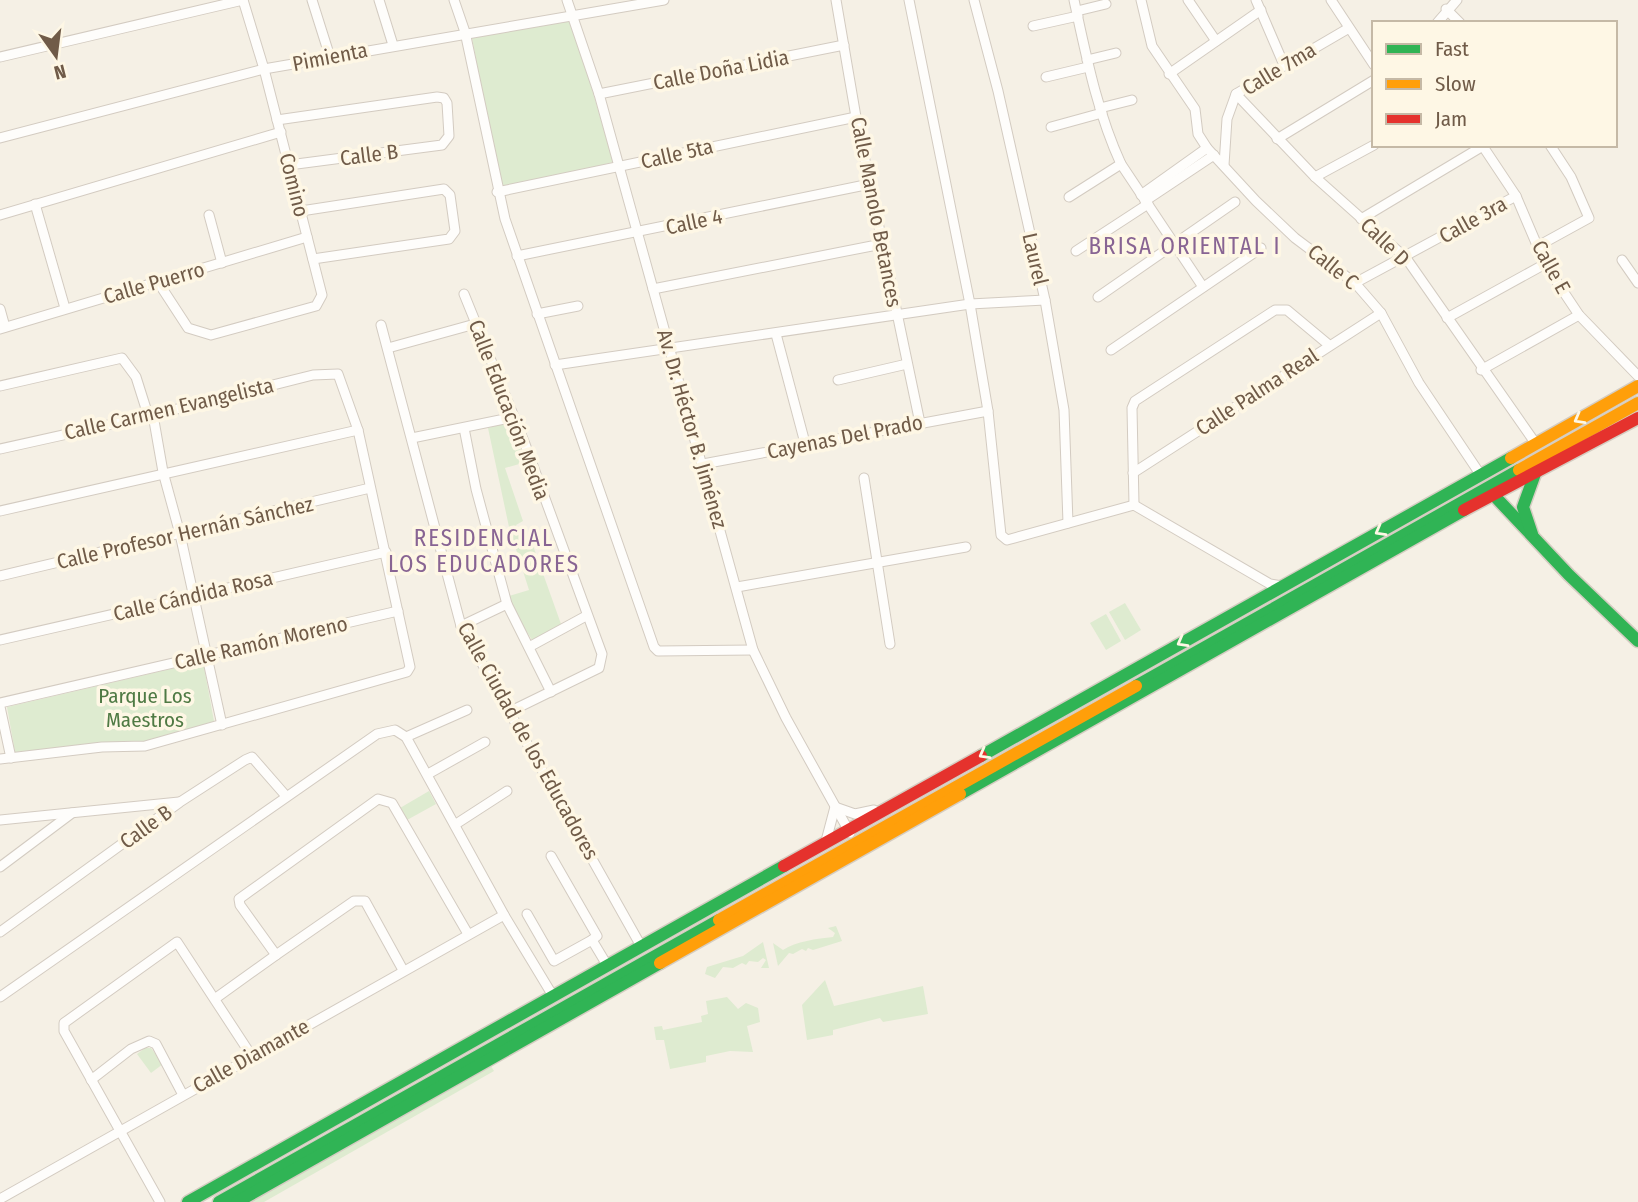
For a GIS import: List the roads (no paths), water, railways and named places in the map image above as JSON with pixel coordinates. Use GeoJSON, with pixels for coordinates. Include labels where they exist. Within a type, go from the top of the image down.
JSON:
{"type":"FeatureCollection","features":[{"type":"Feature","properties":{"kind":"main road"},"geometry":{"type":"LineString","coordinates":[[188,1202],[1638,386]]}},
{"type":"Feature","properties":{"kind":"main road"},"geometry":{"type":"LineString","coordinates":[[237,1202],[1489,491],[1638,403]]}},
{"type":"Feature","properties":{"kind":"main road"},"geometry":{"type":"LineString","coordinates":[[219,1202],[1311,588],[1489,491],[1536,471],[1638,418]]}},
{"type":"Feature","properties":{"kind":"main road"},"geometry":{"type":"LineString","coordinates":[[1533,537],[1523,507],[1536,471]]}},
{"type":"Feature","properties":{"kind":"main road"},"geometry":{"type":"LineString","coordinates":[[1480,474],[1489,491],[1638,641]]}},
{"type":"Feature","properties":{"kind":"street"},"geometry":{"type":"LineString","coordinates":[[0,58],[243,0]]}},
{"type":"Feature","properties":{"kind":"street","name":"Comino"},"geometry":{"type":"LineString","coordinates":[[158,282],[188,328],[211,335],[316,306],[321,300],[322,295],[278,120],[243,0]]}},
{"type":"Feature","properties":{"kind":"street"},"geometry":{"type":"LineString","coordinates":[[312,0],[330,57]]}},
{"type":"Feature","properties":{"kind":"street"},"geometry":{"type":"LineString","coordinates":[[379,0],[393,45]]}},
{"type":"Feature","properties":{"kind":"street"},"geometry":{"type":"LineString","coordinates":[[454,0],[465,32],[497,192],[656,650],[753,650]]}},
{"type":"Feature","properties":{"kind":"street","name":"Av. Dr. Héctor B. Jiménez"},"geometry":{"type":"LineString","coordinates":[[567,0],[599,94],[753,650],[786,718],[855,842]]}},
{"type":"Feature","properties":{"kind":"street","name":"Pimienta"},"geometry":{"type":"LineString","coordinates":[[0,138],[264,69],[465,32],[664,0]]}},
{"type":"Feature","properties":{"kind":"street","name":"Calle Manolo Betances"},"geometry":{"type":"LineString","coordinates":[[836,0],[856,117],[920,423]]}},
{"type":"Feature","properties":{"kind":"street"},"geometry":{"type":"LineString","coordinates":[[909,0],[970,304],[988,411],[1001,535],[1007,540],[1135,505],[1270,584],[1282,586]]}},
{"type":"Feature","properties":{"kind":"street","name":"Laurel"},"geometry":{"type":"LineString","coordinates":[[974,0],[998,91],[1045,300],[1064,410],[1068,523]]}},
{"type":"Feature","properties":{"kind":"street"},"geometry":{"type":"LineString","coordinates":[[1074,0],[1101,110],[1121,164],[1203,288]]}},
{"type":"Feature","properties":{"kind":"street","name":"Calle C"},"geometry":{"type":"LineString","coordinates":[[1141,0],[1152,47],[1195,109],[1198,134],[1256,201],[1295,238],[1355,283],[1381,313],[1419,383],[1480,474]]}},
{"type":"Feature","properties":{"kind":"street"},"geometry":{"type":"LineString","coordinates":[[1188,0],[1216,41]]}},
{"type":"Feature","properties":{"kind":"street"},"geometry":{"type":"LineString","coordinates":[[1256,0],[1284,65]]}},
{"type":"Feature","properties":{"kind":"street"},"geometry":{"type":"LineString","coordinates":[[1331,0],[1372,62]]}},
{"type":"Feature","properties":{"kind":"street"},"geometry":{"type":"LineString","coordinates":[[1438,21],[1446,9],[1457,0]]}},
{"type":"Feature","properties":{"kind":"street"},"geometry":{"type":"LineString","coordinates":[[1033,26],[1106,4]]}},
{"type":"Feature","properties":{"kind":"street"},"geometry":{"type":"LineString","coordinates":[[1446,9],[1458,21]]}},
{"type":"Feature","properties":{"kind":"street"},"geometry":{"type":"LineString","coordinates":[[1169,74],[1261,10]]}},
{"type":"Feature","properties":{"kind":"street","name":"Calle 7ma"},"geometry":{"type":"LineString","coordinates":[[1224,165],[1227,119],[1236,94],[1349,28]]}},
{"type":"Feature","properties":{"kind":"street","name":"Calle Doña Lidia"},"geometry":{"type":"LineString","coordinates":[[599,94],[844,45]]}},
{"type":"Feature","properties":{"kind":"street"},"geometry":{"type":"LineString","coordinates":[[1046,77],[1116,53]]}},
{"type":"Feature","properties":{"kind":"street"},"geometry":{"type":"LineString","coordinates":[[1277,139],[1372,81]]}},
{"type":"Feature","properties":{"kind":"street","name":"Calle D"},"geometry":{"type":"LineString","coordinates":[[1236,94],[1315,177],[1406,258],[1481,370],[1536,444]]}},
{"type":"Feature","properties":{"kind":"street","name":"Calle B"},"geometry":{"type":"LineString","coordinates":[[278,120],[444,98],[447,103],[448,142],[442,145],[289,165]]}},
{"type":"Feature","properties":{"kind":"street"},"geometry":{"type":"LineString","coordinates":[[1051,127],[1132,100]]}},
{"type":"Feature","properties":{"kind":"street","name":"Calle 5ta"},"geometry":{"type":"LineString","coordinates":[[497,192],[856,117]]}},
{"type":"Feature","properties":{"kind":"street"},"geometry":{"type":"LineString","coordinates":[[0,215],[281,132]]}},
{"type":"Feature","properties":{"kind":"street"},"geometry":{"type":"LineString","coordinates":[[1315,177],[1372,146]]}},
{"type":"Feature","properties":{"kind":"street"},"geometry":{"type":"LineString","coordinates":[[1361,219],[1481,147]]}},
{"type":"Feature","properties":{"kind":"street","name":"Calle E"},"geometry":{"type":"LineString","coordinates":[[1484,147],[1516,196],[1545,264],[1579,315],[1638,376]]}},
{"type":"Feature","properties":{"kind":"street"},"geometry":{"type":"LineString","coordinates":[[1538,246],[1589,218],[1571,177],[1551,147]]}},
{"type":"Feature","properties":{"kind":"street"},"geometry":{"type":"LineString","coordinates":[[1076,251],[1211,151]]}},
{"type":"Feature","properties":{"kind":"street"},"geometry":{"type":"LineString","coordinates":[[1069,197],[1121,164]]}},
{"type":"Feature","properties":{"kind":"street","name":"Calle 4"},"geometry":{"type":"LineString","coordinates":[[517,256],[638,234],[870,184]]}},
{"type":"Feature","properties":{"kind":"street"},"geometry":{"type":"LineString","coordinates":[[301,211],[444,189],[450,195],[455,231],[449,239],[313,258]]}},
{"type":"Feature","properties":{"kind":"street","name":"Calle 3ra"},"geometry":{"type":"LineString","coordinates":[[1355,283],[1406,258],[1516,196]]}},
{"type":"Feature","properties":{"kind":"street"},"geometry":{"type":"LineString","coordinates":[[1098,297],[1235,202]]}},
{"type":"Feature","properties":{"kind":"street"},"geometry":{"type":"LineString","coordinates":[[35,204],[65,308]]}},
{"type":"Feature","properties":{"kind":"street"},"geometry":{"type":"LineString","coordinates":[[209,215],[222,263]]}},
{"type":"Feature","properties":{"kind":"street","name":"Calle Puerro"},"geometry":{"type":"LineString","coordinates":[[3,328],[307,237]]}},
{"type":"Feature","properties":{"kind":"street"},"geometry":{"type":"LineString","coordinates":[[653,289],[882,244]]}},
{"type":"Feature","properties":{"kind":"street"},"geometry":{"type":"LineString","coordinates":[[1111,350],[1261,248]]}},
{"type":"Feature","properties":{"kind":"street"},"geometry":{"type":"LineString","coordinates":[[1622,260],[1638,283]]}},
{"type":"Feature","properties":{"kind":"street"},"geometry":{"type":"LineString","coordinates":[[1447,318],[1545,264]]}},
{"type":"Feature","properties":{"kind":"street","name":"Calle Educación Media"},"geometry":{"type":"LineString","coordinates":[[464,295],[514,417],[602,654],[599,668],[509,712]]}},
{"type":"Feature","properties":{"kind":"street"},"geometry":{"type":"LineString","coordinates":[[555,365],[970,304],[1045,300]]}},
{"type":"Feature","properties":{"kind":"street"},"geometry":{"type":"LineString","coordinates":[[537,313],[578,306]]}},
{"type":"Feature","properties":{"kind":"street"},"geometry":{"type":"LineString","coordinates":[[0,309],[3,328]]}},
{"type":"Feature","properties":{"kind":"street"},"geometry":{"type":"LineString","coordinates":[[1135,505],[1132,405],[1275,310],[1287,310],[1329,345]]}},
{"type":"Feature","properties":{"kind":"street","name":"Calle Palma Real"},"geometry":{"type":"LineString","coordinates":[[1133,473],[1381,313]]}},
{"type":"Feature","properties":{"kind":"street"},"geometry":{"type":"LineString","coordinates":[[1481,370],[1579,315]]}},
{"type":"Feature","properties":{"kind":"street"},"geometry":{"type":"LineString","coordinates":[[388,348],[475,324]]}},
{"type":"Feature","properties":{"kind":"street","name":"Calle Ciudad de los Educadores"},"geometry":{"type":"LineString","coordinates":[[381,326],[461,626],[641,946]]}},
{"type":"Feature","properties":{"kind":"street"},"geometry":{"type":"LineString","coordinates":[[776,334],[805,443]]}},
{"type":"Feature","properties":{"kind":"street"},"geometry":{"type":"LineString","coordinates":[[0,387],[121,358],[136,377],[150,415],[180,534],[222,725]]}},
{"type":"Feature","properties":{"kind":"street"},"geometry":{"type":"LineString","coordinates":[[838,380],[907,364]]}},
{"type":"Feature","properties":{"kind":"street","name":"Calle Carmen Evangelista"},"geometry":{"type":"LineString","coordinates":[[0,449],[313,375],[338,374],[358,430]]}},
{"type":"Feature","properties":{"kind":"street","name":"Cayenas Del Prado"},"geometry":{"type":"LineString","coordinates":[[703,464],[988,411]]}},
{"type":"Feature","properties":{"kind":"street"},"geometry":{"type":"LineString","coordinates":[[412,438],[514,417]]}},
{"type":"Feature","properties":{"kind":"street"},"geometry":{"type":"LineString","coordinates":[[464,428],[476,489],[507,604],[551,692]]}},
{"type":"Feature","properties":{"kind":"street"},"geometry":{"type":"LineString","coordinates":[[0,511],[358,430],[410,667],[407,672],[145,746],[102,747],[0,760]]}},
{"type":"Feature","properties":{"kind":"street"},"geometry":{"type":"LineString","coordinates":[[864,478],[890,644]]}},
{"type":"Feature","properties":{"kind":"street","name":"Calle Profesor Hernán Sánchez"},"geometry":{"type":"LineString","coordinates":[[0,576],[370,488]]}},
{"type":"Feature","properties":{"kind":"street"},"geometry":{"type":"LineString","coordinates":[[737,587],[966,547]]}},
{"type":"Feature","properties":{"kind":"street","name":"Calle Cándida Rosa"},"geometry":{"type":"LineString","coordinates":[[0,640],[386,552]]}},
{"type":"Feature","properties":{"kind":"street"},"geometry":{"type":"LineString","coordinates":[[461,626],[507,604]]}},
{"type":"Feature","properties":{"kind":"street","name":"Calle Ramón Moreno"},"geometry":{"type":"LineString","coordinates":[[0,705],[398,611]]}},
{"type":"Feature","properties":{"kind":"street"},"geometry":{"type":"LineString","coordinates":[[529,647],[586,616]]}},
{"type":"Feature","properties":{"kind":"street"},"geometry":{"type":"LineString","coordinates":[[0,705],[11,758]]}},
{"type":"Feature","properties":{"kind":"street"},"geometry":{"type":"LineString","coordinates":[[406,737],[467,710]]}},
{"type":"Feature","properties":{"kind":"street"},"geometry":{"type":"LineString","coordinates":[[0,997],[286,796],[385,730],[395,730],[406,737],[504,915],[553,996]]}},
{"type":"Feature","properties":{"kind":"street"},"geometry":{"type":"LineString","coordinates":[[428,774],[485,742]]}},
{"type":"Feature","properties":{"kind":"street","name":"Calle B"},"geometry":{"type":"LineString","coordinates":[[0,932],[180,802],[252,757],[286,796]]}},
{"type":"Feature","properties":{"kind":"street"},"geometry":{"type":"LineString","coordinates":[[456,824],[507,791]]}},
{"type":"Feature","properties":{"kind":"street"},"geometry":{"type":"LineString","coordinates":[[276,956],[240,905],[239,899],[378,799],[392,803],[468,934]]}},
{"type":"Feature","properties":{"kind":"street"},"geometry":{"type":"LineString","coordinates":[[0,820],[180,802]]}},
{"type":"Feature","properties":{"kind":"street"},"geometry":{"type":"LineString","coordinates":[[825,842],[832,828],[835,807],[855,814],[890,806]]}},
{"type":"Feature","properties":{"kind":"street"},"geometry":{"type":"LineString","coordinates":[[0,867],[74,812]]}},
{"type":"Feature","properties":{"kind":"street"},"geometry":{"type":"LineString","coordinates":[[527,914],[554,961],[597,936],[551,856]]}},
{"type":"Feature","properties":{"kind":"street"},"geometry":{"type":"LineString","coordinates":[[216,998],[360,900],[365,901],[403,970]]}},
{"type":"Feature","properties":{"kind":"street","name":"Calle Diamante"},"geometry":{"type":"LineString","coordinates":[[0,1199],[251,1055],[504,915]]}},
{"type":"Feature","properties":{"kind":"street"},"geometry":{"type":"LineString","coordinates":[[592,940],[607,965]]}},
{"type":"Feature","properties":{"kind":"street"},"geometry":{"type":"LineString","coordinates":[[160,1202],[64,1031],[64,1023],[177,942],[251,1055]]}},
{"type":"Feature","properties":{"kind":"street"},"geometry":{"type":"LineString","coordinates":[[91,1080],[131,1049],[149,1041],[156,1044],[183,1095]]}},
{"type":"Feature","properties":{"kind":"district","name":"BRISA ORIENTAL I"},"geometry":{"type":"Point","coordinates":[1185,246]}},
{"type":"Feature","properties":{"kind":"district","name":"RESIDENCIAL LOS EDUCADORES"},"geometry":{"type":"Point","coordinates":[484,551]}},
{"type":"Feature","properties":{"kind":"park label","name":"Parque Los Maestros"},"geometry":{"type":"Point","coordinates":[145,708]}}]}
